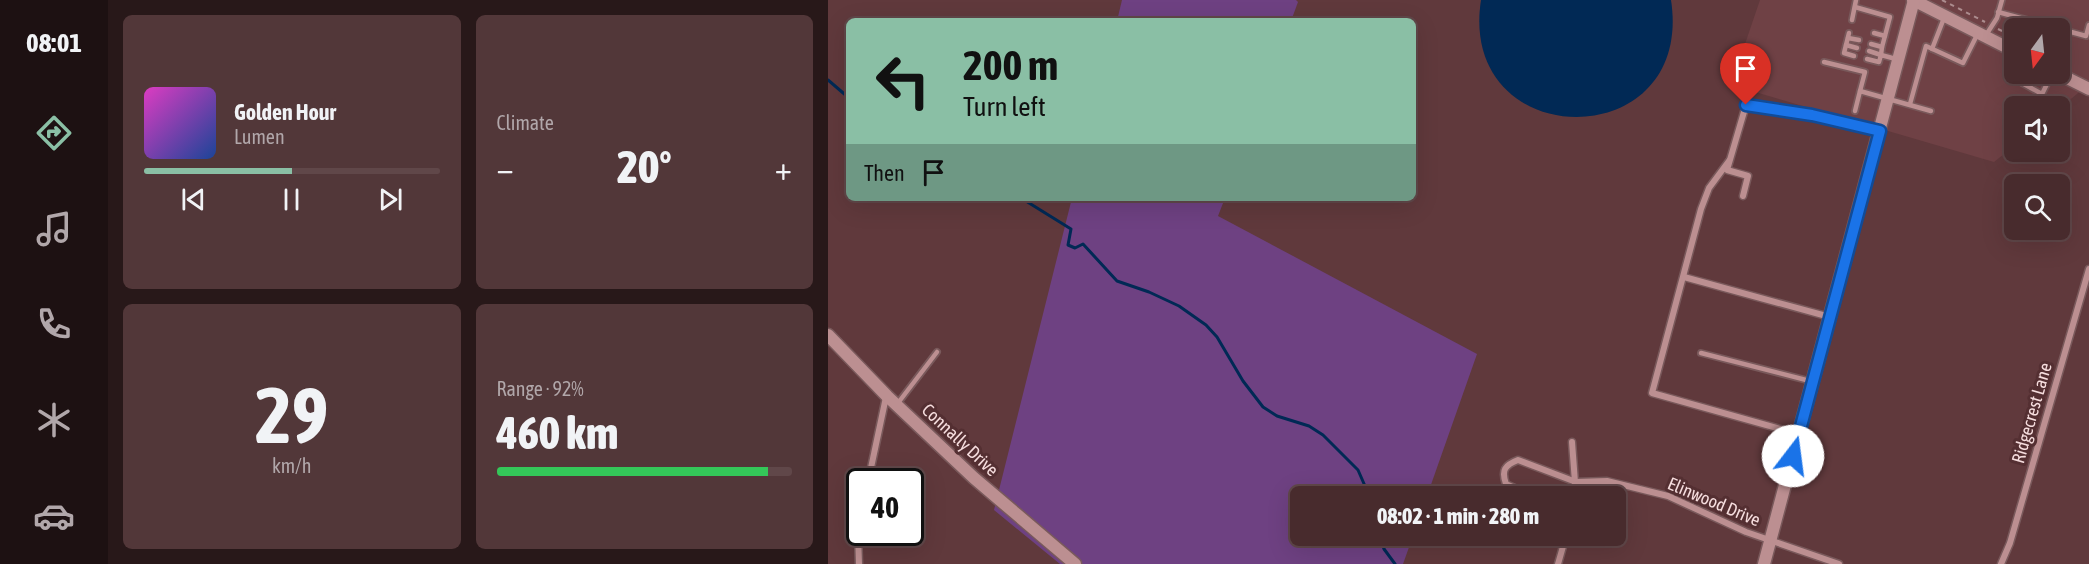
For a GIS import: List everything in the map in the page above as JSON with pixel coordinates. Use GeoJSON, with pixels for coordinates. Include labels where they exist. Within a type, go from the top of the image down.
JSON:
{"type":"FeatureCollection","features":[{"type":"Feature","properties":{"kind":"street"},"geometry":{"type":"LineString","coordinates":[[1764,564],[1914,0],[1945,16],[1985,32],[2004,44]]}},
{"type":"Feature","properties":{"kind":"street"},"geometry":{"type":"LineString","coordinates":[[2070,80],[2089,89]]}},
{"type":"Feature","properties":{"kind":"street"},"geometry":{"type":"LineString","coordinates":[[1743,196],[1748,176],[1727,170],[1746,105],[1812,115],[1880,131]]}},
{"type":"Feature","properties":{"kind":"street"},"geometry":{"type":"LineString","coordinates":[[1730,160],[1709,188],[1701,209],[1652,393],[1799,434]]}},
{"type":"Feature","properties":{"kind":"street","name":"Ridgecrest Lane"},"geometry":{"type":"LineString","coordinates":[[2001,564],[2010,543],[2089,269]]}},
{"type":"Feature","properties":{"kind":"street"},"geometry":{"type":"LineString","coordinates":[[1684,278],[1830,317]]}},
{"type":"Feature","properties":{"kind":"street","name":"Connally Drive"},"geometry":{"type":"LineString","coordinates":[[828,335],[891,401],[974,478],[1075,564]]}},
{"type":"Feature","properties":{"kind":"street"},"geometry":{"type":"LineString","coordinates":[[872,468],[891,401]]}},
{"type":"Feature","properties":{"kind":"street"},"geometry":{"type":"LineString","coordinates":[[1572,442],[1576,486]]}},
{"type":"Feature","properties":{"kind":"street"},"geometry":{"type":"LineString","coordinates":[[1510,486],[1506,484],[1503,476],[1504,470],[1508,464],[1518,460],[1576,482]]}},
{"type":"Feature","properties":{"kind":"street","name":"Elinwood Drive"},"geometry":{"type":"LineString","coordinates":[[1576,482],[1607,481],[1668,496],[1746,532],[1839,564]]}},
{"type":"Feature","properties":{"kind":"street"},"geometry":{"type":"LineString","coordinates":[[858,546],[859,564]]}},
{"type":"Feature","properties":{"kind":"street"},"geometry":{"type":"LineString","coordinates":[[1558,564],[1563,546]]}},
{"type":"Feature","properties":{"kind":"lane"},"geometry":{"type":"LineString","coordinates":[[1852,20],[1857,0]]}},
{"type":"Feature","properties":{"kind":"lane"},"geometry":{"type":"LineString","coordinates":[[1910,104],[1926,46],[1963,63],[1998,12],[2002,0]]}},
{"type":"Feature","properties":{"kind":"lane"},"geometry":{"type":"LineString","coordinates":[[1855,7],[1890,17],[1879,62],[1867,59]]}},
{"type":"Feature","properties":{"kind":"lane"},"geometry":{"type":"LineString","coordinates":[[1998,12],[2020,18]]}},
{"type":"Feature","properties":{"kind":"lane"},"geometry":{"type":"LineString","coordinates":[[1932,49],[1945,16]]}},
{"type":"Feature","properties":{"kind":"lane"},"geometry":{"type":"LineString","coordinates":[[2070,32],[2086,36],[2089,25]]}},
{"type":"Feature","properties":{"kind":"lane"},"geometry":{"type":"LineString","coordinates":[[1874,33],[1885,36]]}},
{"type":"Feature","properties":{"kind":"lane"},"geometry":{"type":"LineString","coordinates":[[1854,56],[1844,53],[1848,35],[1858,40]]}},
{"type":"Feature","properties":{"kind":"lane"},"geometry":{"type":"LineString","coordinates":[[1871,44],[1882,47]]}},
{"type":"Feature","properties":{"kind":"lane"},"geometry":{"type":"LineString","coordinates":[[1846,45],[1857,48]]}},
{"type":"Feature","properties":{"kind":"lane"},"geometry":{"type":"LineString","coordinates":[[1869,51],[1898,60]]}},
{"type":"Feature","properties":{"kind":"lane"},"geometry":{"type":"LineString","coordinates":[[1824,62],[1865,72],[1855,111]]}},
{"type":"Feature","properties":{"kind":"lane"},"geometry":{"type":"LineString","coordinates":[[2024,84],[2042,94],[2047,84]]}},
{"type":"Feature","properties":{"kind":"lane"},"geometry":{"type":"LineString","coordinates":[[1860,91],[1931,111]]}},
{"type":"Feature","properties":{"kind":"lane"},"geometry":{"type":"LineString","coordinates":[[891,401],[937,352]]}},
{"type":"Feature","properties":{"kind":"lane"},"geometry":{"type":"LineString","coordinates":[[1701,353],[1812,382]]}},
{"type":"Feature","properties":{"kind":"path"},"geometry":{"type":"LineString","coordinates":[[1942,0],[1985,32],[2004,35]]}},
{"type":"Feature","properties":{"kind":"shaded area"},"geometry":{"type":"Polygon","coordinates":[[[1122,0],[1296,0],[1298,2],[1292,18],[1118,18],[1122,0]]]}},
{"type":"Feature","properties":{"kind":"shaded area"},"geometry":{"type":"Polygon","coordinates":[[[1760,0],[2089,0],[2089,84],[2070,100],[2070,96],[2004,96],[2004,154],[1994,162],[1731,85],[1760,0]]]}},
{"type":"Feature","properties":{"kind":"shaded area"},"geometry":{"type":"Polygon","coordinates":[[[1071,201],[1224,201],[1218,216],[1477,354],[1431,486],[1290,486],[1290,546],[1409,546],[1403,564],[1060,564],[994,510],[1071,201]]]}},
{"type":"Feature","properties":{"kind":"water"},"geometry":{"type":"Polygon","coordinates":[[[1481,0],[1671,0],[1669,51],[1648,88],[1615,110],[1576,117],[1537,110],[1504,87],[1483,51],[1481,0]]]}},
{"type":"Feature","properties":{"kind":"waterway"},"geometry":{"type":"LineString","coordinates":[[828,80],[846,95]]}},
{"type":"Feature","properties":{"kind":"waterway"},"geometry":{"type":"LineString","coordinates":[[1026,201],[1071,229],[1068,245],[1075,248],[1083,244],[1117,281],[1179,306],[1206,325],[1217,337],[1243,381],[1263,407],[1277,416],[1309,426],[1323,435],[1358,470],[1365,486]]}},
{"type":"Feature","properties":{"kind":"waterway"},"geometry":{"type":"LineString","coordinates":[[1383,546],[1395,564]]}},
{"type":"Feature","properties":{"kind":"route"},"geometry":{"type":"LineString","coordinates":[[1746,105],[1812,115],[1880,131],[1793,456]]}}]}
